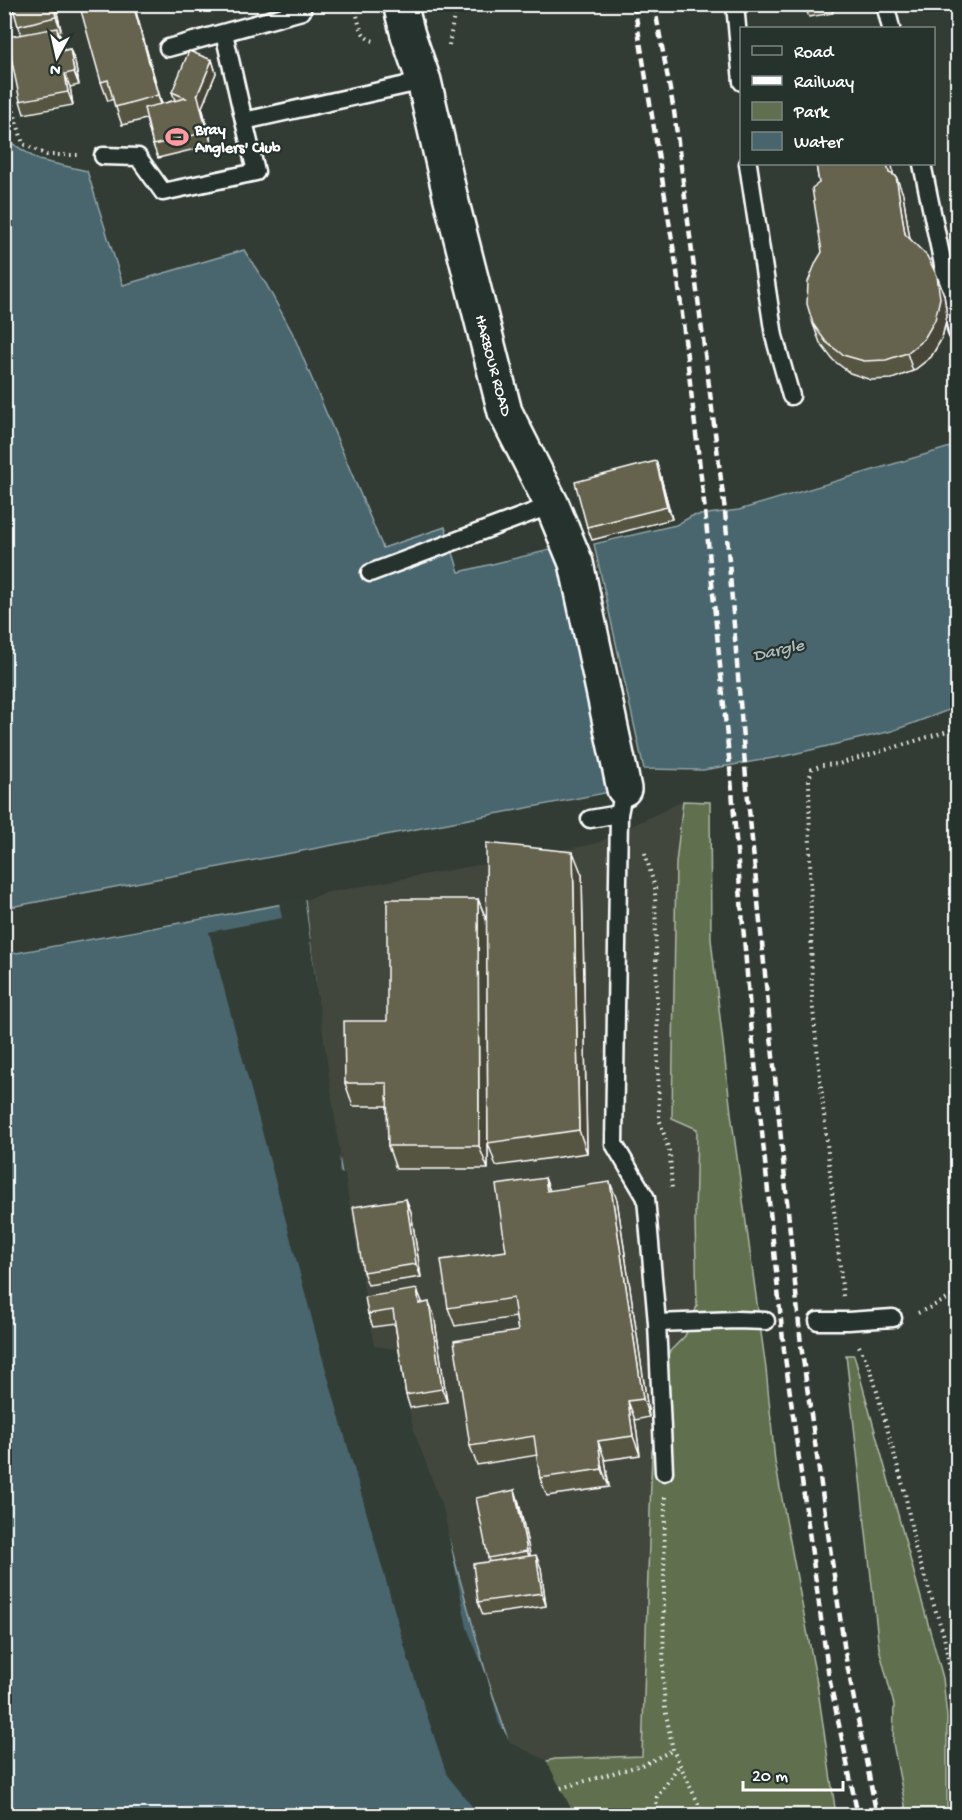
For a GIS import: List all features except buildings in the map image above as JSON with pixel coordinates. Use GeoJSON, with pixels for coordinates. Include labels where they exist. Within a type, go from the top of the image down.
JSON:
{"type":"FeatureCollection","features":[{"type":"Feature","properties":{"kind":"street","name":"HARBOUR ROAD"},"geometry":{"type":"LineString","coordinates":[[400,4],[424,81],[450,195],[506,412],[552,505],[576,563],[622,802]]}},
{"type":"Feature","properties":{"kind":"lane"},"geometry":{"type":"LineString","coordinates":[[735,4],[740,69]]}},
{"type":"Feature","properties":{"kind":"lane"},"geometry":{"type":"LineString","coordinates":[[885,4],[891,27]]}},
{"type":"Feature","properties":{"kind":"lane"},"geometry":{"type":"LineString","coordinates":[[168,48],[302,11]]}},
{"type":"Feature","properties":{"kind":"lane"},"geometry":{"type":"LineString","coordinates":[[104,156],[138,157],[163,192],[256,172],[224,33]]}},
{"type":"Feature","properties":{"kind":"lane"},"geometry":{"type":"LineString","coordinates":[[244,122],[424,81]]}},
{"type":"Feature","properties":{"kind":"lane"},"geometry":{"type":"LineString","coordinates":[[748,165],[774,336],[791,396]]}},
{"type":"Feature","properties":{"kind":"lane"},"geometry":{"type":"LineString","coordinates":[[922,165],[957,332]]}},
{"type":"Feature","properties":{"kind":"lane"},"geometry":{"type":"LineString","coordinates":[[370,573],[552,505]]}},
{"type":"Feature","properties":{"kind":"lane"},"geometry":{"type":"LineString","coordinates":[[590,819],[622,802],[614,1144],[646,1198],[657,1323],[664,1472]]}},
{"type":"Feature","properties":{"kind":"lane"},"geometry":{"type":"LineString","coordinates":[[818,1321],[893,1318]]}},
{"type":"Feature","properties":{"kind":"lane"},"geometry":{"type":"LineString","coordinates":[[657,1323],[766,1321]]}},
{"type":"Feature","properties":{"kind":"path"},"geometry":{"type":"LineString","coordinates":[[355,4],[362,33],[372,41],[380,41]]}},
{"type":"Feature","properties":{"kind":"path"},"geometry":{"type":"LineString","coordinates":[[449,43],[454,15],[451,4]]}},
{"type":"Feature","properties":{"kind":"path"},"geometry":{"type":"LineString","coordinates":[[4,76],[23,144],[46,155],[104,156]]}},
{"type":"Feature","properties":{"kind":"path"},"geometry":{"type":"LineString","coordinates":[[957,728],[839,764],[822,765],[813,769],[809,780],[812,1000],[842,1288],[848,1321],[871,1370],[905,1493],[915,1546],[944,1636],[955,1699],[957,1752]]}},
{"type":"Feature","properties":{"kind":"path"},"geometry":{"type":"LineString","coordinates":[[645,852],[655,888],[659,1118],[670,1154],[672,1199]]}},
{"type":"Feature","properties":{"kind":"path"},"geometry":{"type":"LineString","coordinates":[[893,1318],[919,1313],[957,1294]]}},
{"type":"Feature","properties":{"kind":"path"},"geometry":{"type":"LineString","coordinates":[[664,1472],[663,1677],[665,1709],[673,1750],[704,1815]]}},
{"type":"Feature","properties":{"kind":"path"},"geometry":{"type":"LineString","coordinates":[[561,1788],[645,1764],[673,1750]]}},
{"type":"Feature","properties":{"kind":"path"},"geometry":{"type":"LineString","coordinates":[[655,1815],[657,1797],[680,1764]]}},
{"type":"Feature","properties":{"kind":"shaded area"},"geometry":{"type":"Polygon","coordinates":[[[683,801],[676,863],[697,1129],[695,1220],[697,1306],[685,1336],[670,1351],[652,1451],[642,1756],[555,1759],[543,1762],[509,1743],[487,1677],[467,1634],[371,1349],[353,1223],[330,1102],[305,900],[324,893],[595,844],[683,801]]]}},
{"type":"Feature","properties":{"kind":"green space"},"geometry":{"type":"Polygon","coordinates":[[[683,801],[710,802],[711,939],[731,1113],[766,1369],[775,1462],[817,1683],[836,1815],[572,1815],[543,1762],[555,1759],[642,1756],[652,1451],[670,1351],[685,1336],[697,1306],[695,1220],[697,1129],[672,1118],[676,863],[683,801]]]}},
{"type":"Feature","properties":{"kind":"green space"},"geometry":{"type":"Polygon","coordinates":[[[846,1355],[854,1355],[943,1678],[947,1717],[947,1815],[907,1815],[893,1743],[894,1705],[879,1648],[846,1355]]]}},
{"type":"Feature","properties":{"kind":"water"},"geometry":{"type":"Polygon","coordinates":[[[4,131],[7,140],[38,160],[87,171],[123,285],[244,250],[266,284],[293,334],[383,548],[445,527],[459,572],[554,549],[564,558],[610,792],[5,908],[4,131]]]}},
{"type":"Feature","properties":{"kind":"water","name":"Dargle"},"geometry":{"type":"Polygon","coordinates":[[[957,445],[957,707],[892,731],[785,756],[703,770],[644,769],[594,544],[676,525],[692,516],[739,510],[957,445]]]}},
{"type":"Feature","properties":{"kind":"water"},"geometry":{"type":"Polygon","coordinates":[[[305,900],[330,1102],[371,1349],[411,1429],[442,1515],[487,1677],[509,1743],[572,1815],[5,1816],[5,955],[305,900]]]}},
{"type":"Feature","properties":{"kind":"pier"},"geometry":{"type":"Polygon","coordinates":[[[304,897],[340,1154],[339,1172],[345,1175],[374,1346],[397,1349],[413,1428],[444,1512],[467,1628],[487,1677],[499,1723],[511,1743],[546,1760],[575,1816],[493,1815],[475,1810],[447,1775],[408,1658],[320,1349],[209,932],[282,918],[279,902],[304,897]]]}},
{"type":"Feature","properties":{"kind":"railway"},"geometry":{"type":"LineString","coordinates":[[634,4],[677,271],[705,511],[731,778],[751,1023],[784,1350],[829,1677],[858,1816]]}},
{"type":"Feature","properties":{"kind":"railway"},"geometry":{"type":"LineString","coordinates":[[654,4],[674,111],[725,511],[746,778],[801,1345],[846,1659],[877,1816]]}},
{"type":"Feature","properties":{"kind":"place","name":"Bray Anglers' Club"},"geometry":{"type":"Point","coordinates":[177,137]}}]}
